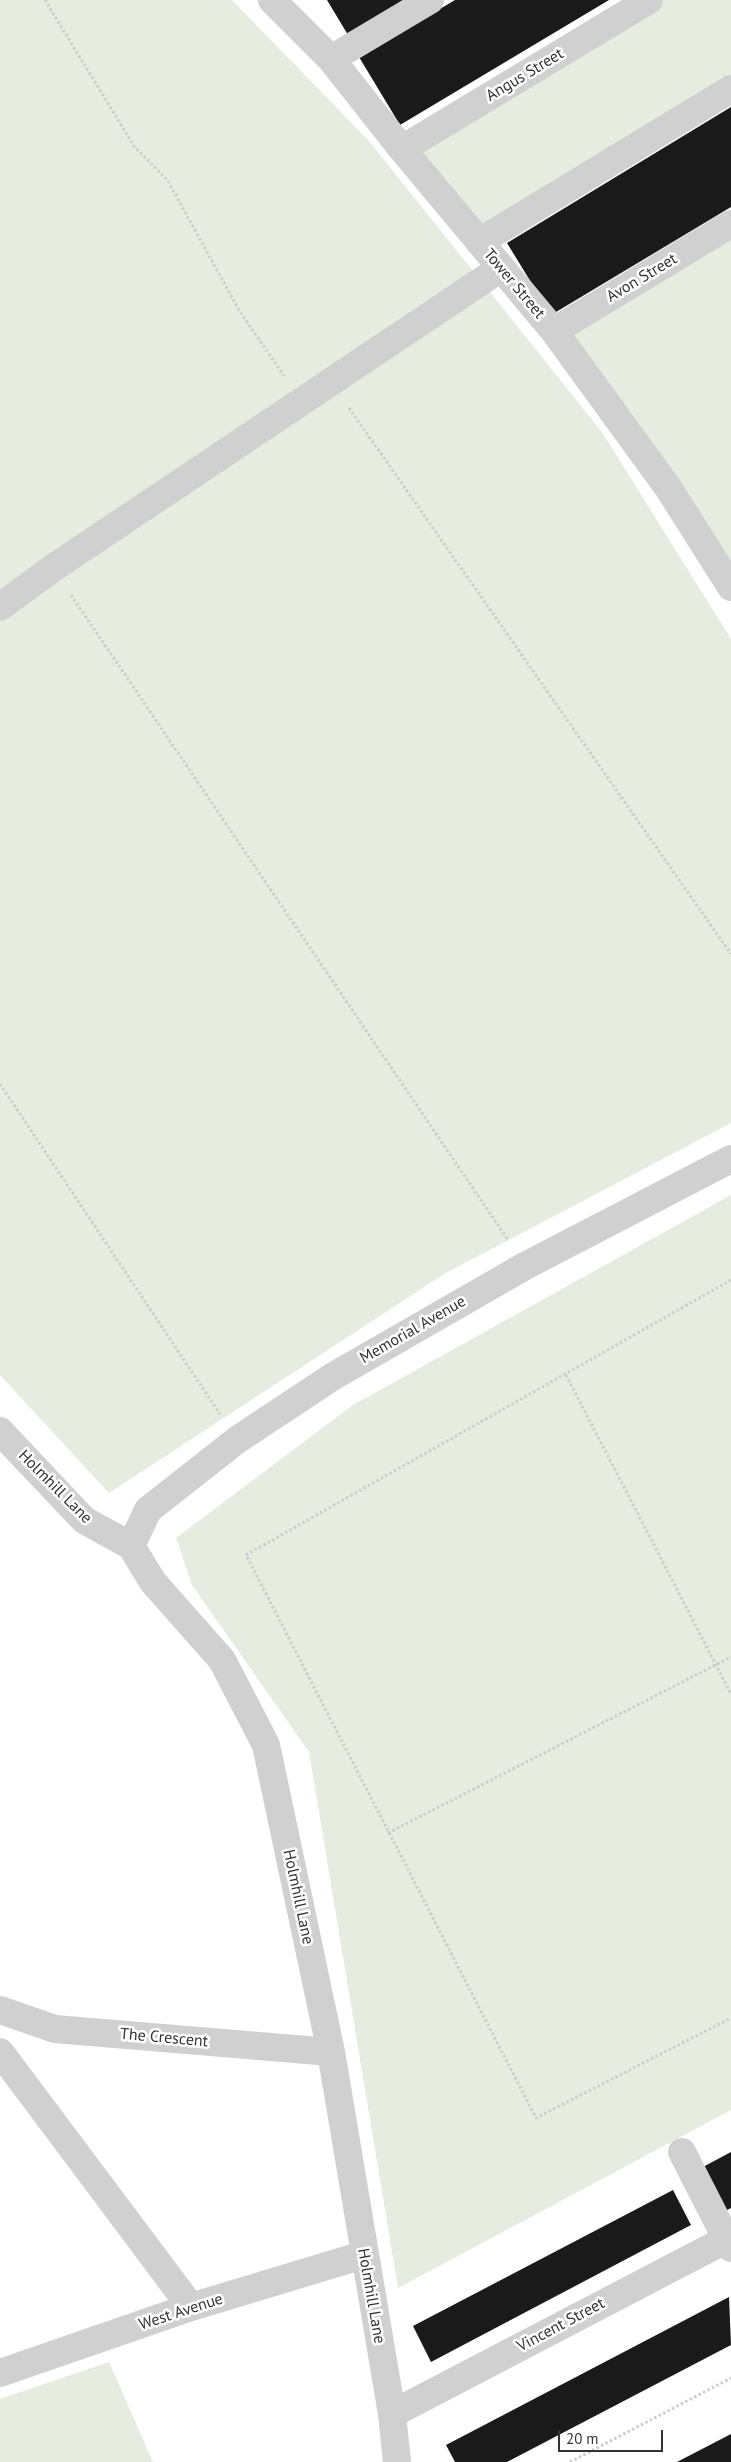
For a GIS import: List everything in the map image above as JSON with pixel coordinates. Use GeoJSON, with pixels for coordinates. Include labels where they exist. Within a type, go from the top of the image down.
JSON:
{"type":"FeatureCollection","features":[{"type":"Feature","properties":{"kind":"street","name":"Tower Street"},"geometry":{"type":"LineString","coordinates":[[272,0],[331,59],[402,149],[554,331],[669,489],[731,587]]}},
{"type":"Feature","properties":{"kind":"street"},"geometry":{"type":"LineString","coordinates":[[331,59],[430,0]]}},
{"type":"Feature","properties":{"kind":"street","name":"Angus Street"},"geometry":{"type":"LineString","coordinates":[[402,149],[649,0]]}},
{"type":"Feature","properties":{"kind":"street"},"geometry":{"type":"LineString","coordinates":[[479,242],[731,89]]}},
{"type":"Feature","properties":{"kind":"street","name":"Avon Street"},"geometry":{"type":"LineString","coordinates":[[554,331],[731,224]]}},
{"type":"Feature","properties":{"kind":"street"},"geometry":{"type":"LineString","coordinates":[[0,607],[53,568],[330,380],[501,268]]}},
{"type":"Feature","properties":{"kind":"street","name":"Memorial Avenue"},"geometry":{"type":"LineString","coordinates":[[131,1546],[148,1510],[237,1440],[332,1377],[525,1266],[731,1159]]}},
{"type":"Feature","properties":{"kind":"street","name":"Holmhill Lane"},"geometry":{"type":"LineString","coordinates":[[0,1431],[84,1520],[131,1546],[153,1582],[222,1660],[266,1745],[331,2052],[392,2414],[397,2462]]}},
{"type":"Feature","properties":{"kind":"street","name":"The Crescent"},"geometry":{"type":"LineString","coordinates":[[0,2010],[55,2029],[331,2052]]}},
{"type":"Feature","properties":{"kind":"street"},"geometry":{"type":"LineString","coordinates":[[0,2052],[191,2308]]}},
{"type":"Feature","properties":{"kind":"street"},"geometry":{"type":"LineString","coordinates":[[682,2152],[730,2241]]}},
{"type":"Feature","properties":{"kind":"street","name":"Vincent Street"},"geometry":{"type":"LineString","coordinates":[[392,2414],[730,2241]]}},
{"type":"Feature","properties":{"kind":"street","name":"West Avenue"},"geometry":{"type":"LineString","coordinates":[[0,2373],[191,2308],[364,2254]]}},
{"type":"Feature","properties":{"kind":"path"},"geometry":{"type":"LineString","coordinates":[[45,0],[134,146],[168,181],[239,310],[300,401]]}},
{"type":"Feature","properties":{"kind":"path"},"geometry":{"type":"LineString","coordinates":[[330,380],[731,954]]}},
{"type":"Feature","properties":{"kind":"path"},"geometry":{"type":"LineString","coordinates":[[53,568],[525,1266]]}},
{"type":"Feature","properties":{"kind":"path"},"geometry":{"type":"LineString","coordinates":[[0,1084],[237,1440]]}},
{"type":"Feature","properties":{"kind":"path"},"geometry":{"type":"LineString","coordinates":[[731,1280],[246,1555],[536,2118],[731,2018]]}},
{"type":"Feature","properties":{"kind":"path"},"geometry":{"type":"LineString","coordinates":[[566,1375],[731,1694]]}},
{"type":"Feature","properties":{"kind":"path"},"geometry":{"type":"LineString","coordinates":[[388,1833],[731,1657]]}},
{"type":"Feature","properties":{"kind":"path"},"geometry":{"type":"LineString","coordinates":[[570,2462],[731,2378]]}},
{"type":"Feature","properties":{"kind":"shaded area"},"geometry":{"type":"Polygon","coordinates":[[[0,0],[232,0],[369,141],[602,432],[731,639],[731,1123],[444,1274],[109,1493],[0,1375],[0,0]]]}},
{"type":"Feature","properties":{"kind":"shaded area"},"geometry":{"type":"Polygon","coordinates":[[[649,0],[731,0],[731,89],[479,242],[402,149],[649,0]]]}},
{"type":"Feature","properties":{"kind":"shaded area"},"geometry":{"type":"Polygon","coordinates":[[[731,224],[731,563],[554,331],[731,224]]]}},
{"type":"Feature","properties":{"kind":"shaded area"},"geometry":{"type":"Polygon","coordinates":[[[731,1195],[731,2110],[398,2288],[309,1752],[192,1585],[176,1538],[353,1405],[731,1195]]]}},
{"type":"Feature","properties":{"kind":"shaded area"},"geometry":{"type":"Polygon","coordinates":[[[109,2362],[153,2462],[0,2462],[0,2399],[109,2362]]]}},
{"type":"Feature","properties":{"kind":"building"},"geometry":{"type":"Polygon","coordinates":[[[327,0],[406,0],[348,35],[327,0]]]}},
{"type":"Feature","properties":{"kind":"building"},"geometry":{"type":"Polygon","coordinates":[[[455,0],[609,0],[400,125],[359,57],[455,0]]]}},
{"type":"Feature","properties":{"kind":"building"},"geometry":{"type":"Polygon","coordinates":[[[731,107],[731,207],[551,315],[507,243],[731,107]]]}},
{"type":"Feature","properties":{"kind":"building"},"geometry":{"type":"Polygon","coordinates":[[[731,2152],[731,2208],[723,2212],[701,2168],[731,2152]]]}},
{"type":"Feature","properties":{"kind":"building"},"geometry":{"type":"Polygon","coordinates":[[[673,2190],[691,2225],[431,2362],[413,2326],[673,2190]]]}},
{"type":"Feature","properties":{"kind":"building"},"geometry":{"type":"Polygon","coordinates":[[[729,2297],[731,2345],[507,2462],[455,2462],[446,2445],[729,2297]]]}},
{"type":"Feature","properties":{"kind":"building"},"geometry":{"type":"Polygon","coordinates":[[[731,2434],[731,2462],[677,2462],[731,2434]]]}}]}
